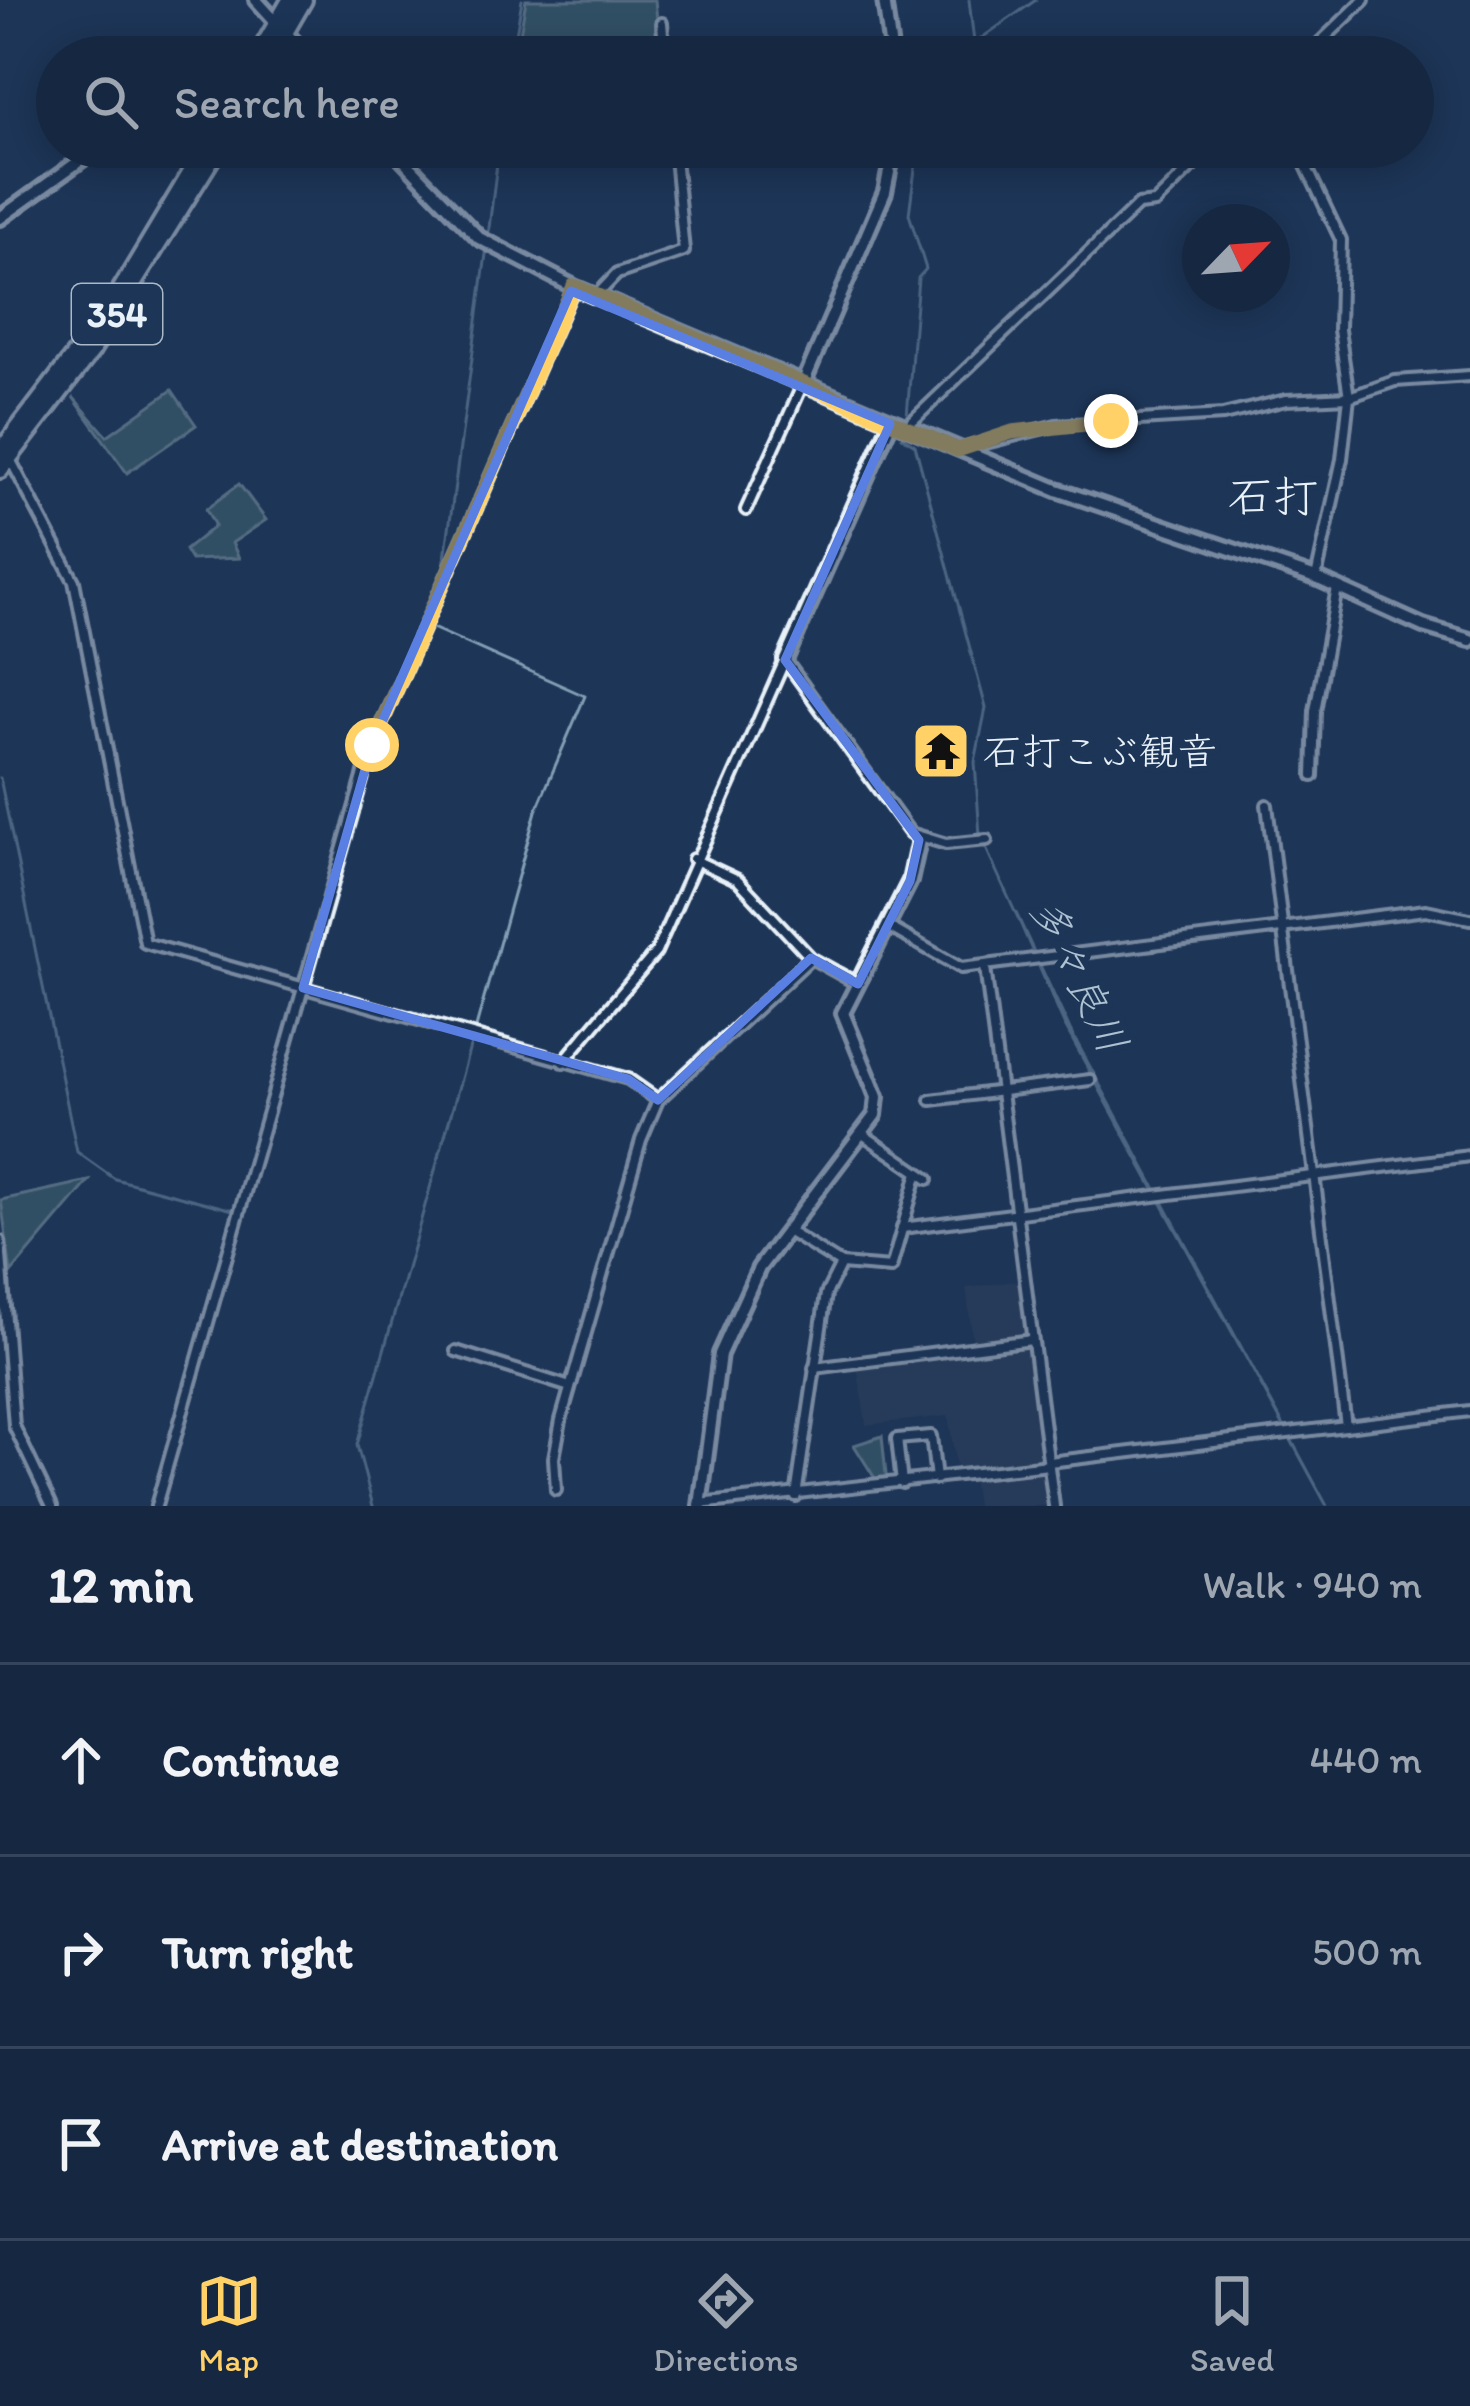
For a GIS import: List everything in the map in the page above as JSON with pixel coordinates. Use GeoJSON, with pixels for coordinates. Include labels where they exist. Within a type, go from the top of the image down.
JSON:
{"type":"FeatureCollection","features":[{"type":"Feature","properties":{"kind":"highway"},"geometry":{"type":"LineString","coordinates":[[278,36],[290,0]]}},
{"type":"Feature","properties":{"kind":"highway"},"geometry":{"type":"LineString","coordinates":[[274,36],[304,0]]}},
{"type":"Feature","properties":{"kind":"highway","name":"354"},"geometry":{"type":"LineString","coordinates":[[3,454],[107,312],[193,168]]}},
{"type":"Feature","properties":{"kind":"highway","name":"354"},"geometry":{"type":"LineString","coordinates":[[3,454],[127,300],[206,168]]}},
{"type":"Feature","properties":{"kind":"street"},"geometry":{"type":"LineString","coordinates":[[256,0],[288,36]]}},
{"type":"Feature","properties":{"kind":"street"},"geometry":{"type":"LineString","coordinates":[[884,0],[889,36]]}},
{"type":"Feature","properties":{"kind":"street"},"geometry":{"type":"LineString","coordinates":[[1327,36],[1364,0]]}},
{"type":"Feature","properties":{"kind":"street"},"geometry":{"type":"LineString","coordinates":[[662,23],[663,36]]}},
{"type":"Feature","properties":{"kind":"street"},"geometry":{"type":"LineString","coordinates":[[0,218],[70,168]]}},
{"type":"Feature","properties":{"kind":"street"},"geometry":{"type":"LineString","coordinates":[[411,168],[478,238],[596,296],[904,430],[1057,490],[1316,578],[1423,626],[1470,640]]}},
{"type":"Feature","properties":{"kind":"street"},"geometry":{"type":"LineString","coordinates":[[596,296],[617,274],[684,250],[676,168]]}},
{"type":"Feature","properties":{"kind":"street"},"geometry":{"type":"LineString","coordinates":[[746,510],[886,192],[890,168]]}},
{"type":"Feature","properties":{"kind":"street"},"geometry":{"type":"LineString","coordinates":[[904,430],[1138,206],[1155,202],[1191,168]]}},
{"type":"Feature","properties":{"kind":"street"},"geometry":{"type":"LineString","coordinates":[[1307,168],[1341,239],[1339,330],[1349,397],[1342,459],[1316,578]]}},
{"type":"Feature","properties":{"kind":"street"},"geometry":{"type":"LineString","coordinates":[[156,1506],[372,745],[574,286]]}},
{"type":"Feature","properties":{"kind":"street"},"geometry":{"type":"LineString","coordinates":[[958,450],[1056,425],[1223,415],[1286,400],[1349,397],[1395,381],[1470,376]]}},
{"type":"Feature","properties":{"kind":"street"},"geometry":{"type":"LineString","coordinates":[[563,1061],[656,952],[693,859],[890,424]]}},
{"type":"Feature","properties":{"kind":"street"},"geometry":{"type":"LineString","coordinates":[[3,454],[74,581],[145,943],[628,1079],[658,1100]]}},
{"type":"Feature","properties":{"kind":"street"},"geometry":{"type":"LineString","coordinates":[[1313,776],[1316,711],[1337,586]]}},
{"type":"Feature","properties":{"kind":"street"},"geometry":{"type":"LineString","coordinates":[[785,660],[919,840],[910,881],[844,1021],[878,1106],[759,1268],[720,1354],[700,1505],[1470,1411]]}},
{"type":"Feature","properties":{"kind":"street"},"geometry":{"type":"LineString","coordinates":[[1267,805],[1346,1426]]}},
{"type":"Feature","properties":{"kind":"street"},"geometry":{"type":"LineString","coordinates":[[919,840],[987,840]]}},
{"type":"Feature","properties":{"kind":"street"},"geometry":{"type":"LineString","coordinates":[[693,859],[738,880],[811,958],[858,984]]}},
{"type":"Feature","properties":{"kind":"street"},"geometry":{"type":"LineString","coordinates":[[890,927],[955,967],[985,967],[1426,910],[1470,919]]}},
{"type":"Feature","properties":{"kind":"street"},"geometry":{"type":"LineString","coordinates":[[556,1490],[554,1458],[570,1387],[641,1139],[658,1100],[811,958]]}},
{"type":"Feature","properties":{"kind":"street"},"geometry":{"type":"LineString","coordinates":[[985,967],[1054,1506]]}},
{"type":"Feature","properties":{"kind":"street"},"geometry":{"type":"LineString","coordinates":[[931,1100],[1090,1080]]}},
{"type":"Feature","properties":{"kind":"street"},"geometry":{"type":"LineString","coordinates":[[785,1229],[841,1264],[891,1268],[923,1178],[861,1133]]}},
{"type":"Feature","properties":{"kind":"street"},"geometry":{"type":"LineString","coordinates":[[902,1228],[1470,1156]]}},
{"type":"Feature","properties":{"kind":"street"},"geometry":{"type":"LineString","coordinates":[[0,1241],[14,1426],[52,1506]]}},
{"type":"Feature","properties":{"kind":"street"},"geometry":{"type":"LineString","coordinates":[[796,1496],[826,1294],[841,1264]]}},
{"type":"Feature","properties":{"kind":"street"},"geometry":{"type":"LineString","coordinates":[[814,1368],[1033,1340]]}},
{"type":"Feature","properties":{"kind":"street"},"geometry":{"type":"LineString","coordinates":[[456,1351],[570,1387]]}},
{"type":"Feature","properties":{"kind":"street"},"geometry":{"type":"LineString","coordinates":[[902,1483],[897,1439],[931,1436],[936,1479]]}},
{"type":"Feature","properties":{"kind":"highlighted area"},"geometry":{"type":"Polygon","coordinates":[[[571,291],[890,424],[785,660],[919,840],[910,881],[858,984],[811,958],[658,1100],[628,1079],[303,988],[372,745],[571,291]]]}},
{"type":"Feature","properties":{"kind":"shaded area"},"geometry":{"type":"Polygon","coordinates":[[[1015,911],[1068,1026],[1327,1506],[1064,1024],[1015,911]]]}},
{"type":"Feature","properties":{"kind":"shaded area"},"geometry":{"type":"Polygon","coordinates":[[[1019,1280],[1028,1338],[973,1345],[966,1288],[1019,1280]]]}},
{"type":"Feature","properties":{"kind":"shaded area"},"geometry":{"type":"Polygon","coordinates":[[[1027,1345],[1042,1462],[957,1473],[948,1416],[866,1425],[857,1366],[1027,1345]]]}},
{"type":"Feature","properties":{"kind":"shaded area"},"geometry":{"type":"Polygon","coordinates":[[[1046,1471],[1048,1506],[976,1506],[972,1479],[1046,1471]]]}},
{"type":"Feature","properties":{"kind":"green space"},"geometry":{"type":"Polygon","coordinates":[[[526,0],[655,0],[659,36],[520,36],[526,0]]]}},
{"type":"Feature","properties":{"kind":"green space"},"geometry":{"type":"Polygon","coordinates":[[[172,390],[196,425],[127,473],[73,397],[107,436],[172,390]]]}},
{"type":"Feature","properties":{"kind":"green space"},"geometry":{"type":"Polygon","coordinates":[[[239,484],[266,520],[232,543],[239,558],[191,560],[185,550],[215,526],[206,509],[239,484]]]}},
{"type":"Feature","properties":{"kind":"green space"},"geometry":{"type":"Polygon","coordinates":[[[89,1181],[11,1273],[1,1200],[89,1181]]]}},
{"type":"Feature","properties":{"kind":"green space"},"geometry":{"type":"Polygon","coordinates":[[[882,1436],[887,1484],[878,1483],[854,1445],[882,1436]]]}},
{"type":"Feature","properties":{"kind":"waterway"},"geometry":{"type":"LineString","coordinates":[[516,36],[522,0]]}},
{"type":"Feature","properties":{"kind":"waterway"},"geometry":{"type":"LineString","coordinates":[[969,0],[973,36]]}},
{"type":"Feature","properties":{"kind":"waterway"},"geometry":{"type":"LineString","coordinates":[[984,36],[1036,0]]}},
{"type":"Feature","properties":{"kind":"waterway","name":"多々良川"},"geometry":{"type":"LineString","coordinates":[[1321,36],[1358,0]]}},
{"type":"Feature","properties":{"kind":"waterway"},"geometry":{"type":"LineString","coordinates":[[488,236],[496,168]]}},
{"type":"Feature","properties":{"kind":"waterway"},"geometry":{"type":"LineString","coordinates":[[907,416],[918,278],[926,269],[909,214],[915,168]]}},
{"type":"Feature","properties":{"kind":"waterway","name":"多々良川"},"geometry":{"type":"LineString","coordinates":[[1150,200],[1183,168]]}},
{"type":"Feature","properties":{"kind":"waterway","name":"多々良川"},"geometry":{"type":"LineString","coordinates":[[997,345],[1143,207]]}},
{"type":"Feature","properties":{"kind":"waterway"},"geometry":{"type":"LineString","coordinates":[[475,1031],[536,811],[585,696],[419,622],[444,566],[486,254]]}},
{"type":"Feature","properties":{"kind":"waterway","name":"多々良川"},"geometry":{"type":"LineString","coordinates":[[902,437],[915,445],[986,708],[975,762],[980,836]]}},
{"type":"Feature","properties":{"kind":"waterway"},"geometry":{"type":"LineString","coordinates":[[0,778],[77,1152],[115,1179],[233,1210],[151,1506]]}},
{"type":"Feature","properties":{"kind":"waterway","name":"多々良川"},"geometry":{"type":"LineString","coordinates":[[984,844],[1015,912]]}},
{"type":"Feature","properties":{"kind":"waterway"},"geometry":{"type":"LineString","coordinates":[[373,1506],[357,1445],[472,1040]]}},
{"type":"Feature","properties":{"kind":"place","name":"石打こぶ観音"},"geometry":{"type":"Point","coordinates":[941,751]}},
{"type":"Feature","properties":{"kind":"district","name":"石打"},"geometry":{"type":"Point","coordinates":[1273,496]}},
{"type":"Feature","properties":{"kind":"route"},"geometry":{"type":"LineString","coordinates":[[372,745],[574,286],[958,450],[1012,432],[1111,421]]}}]}
